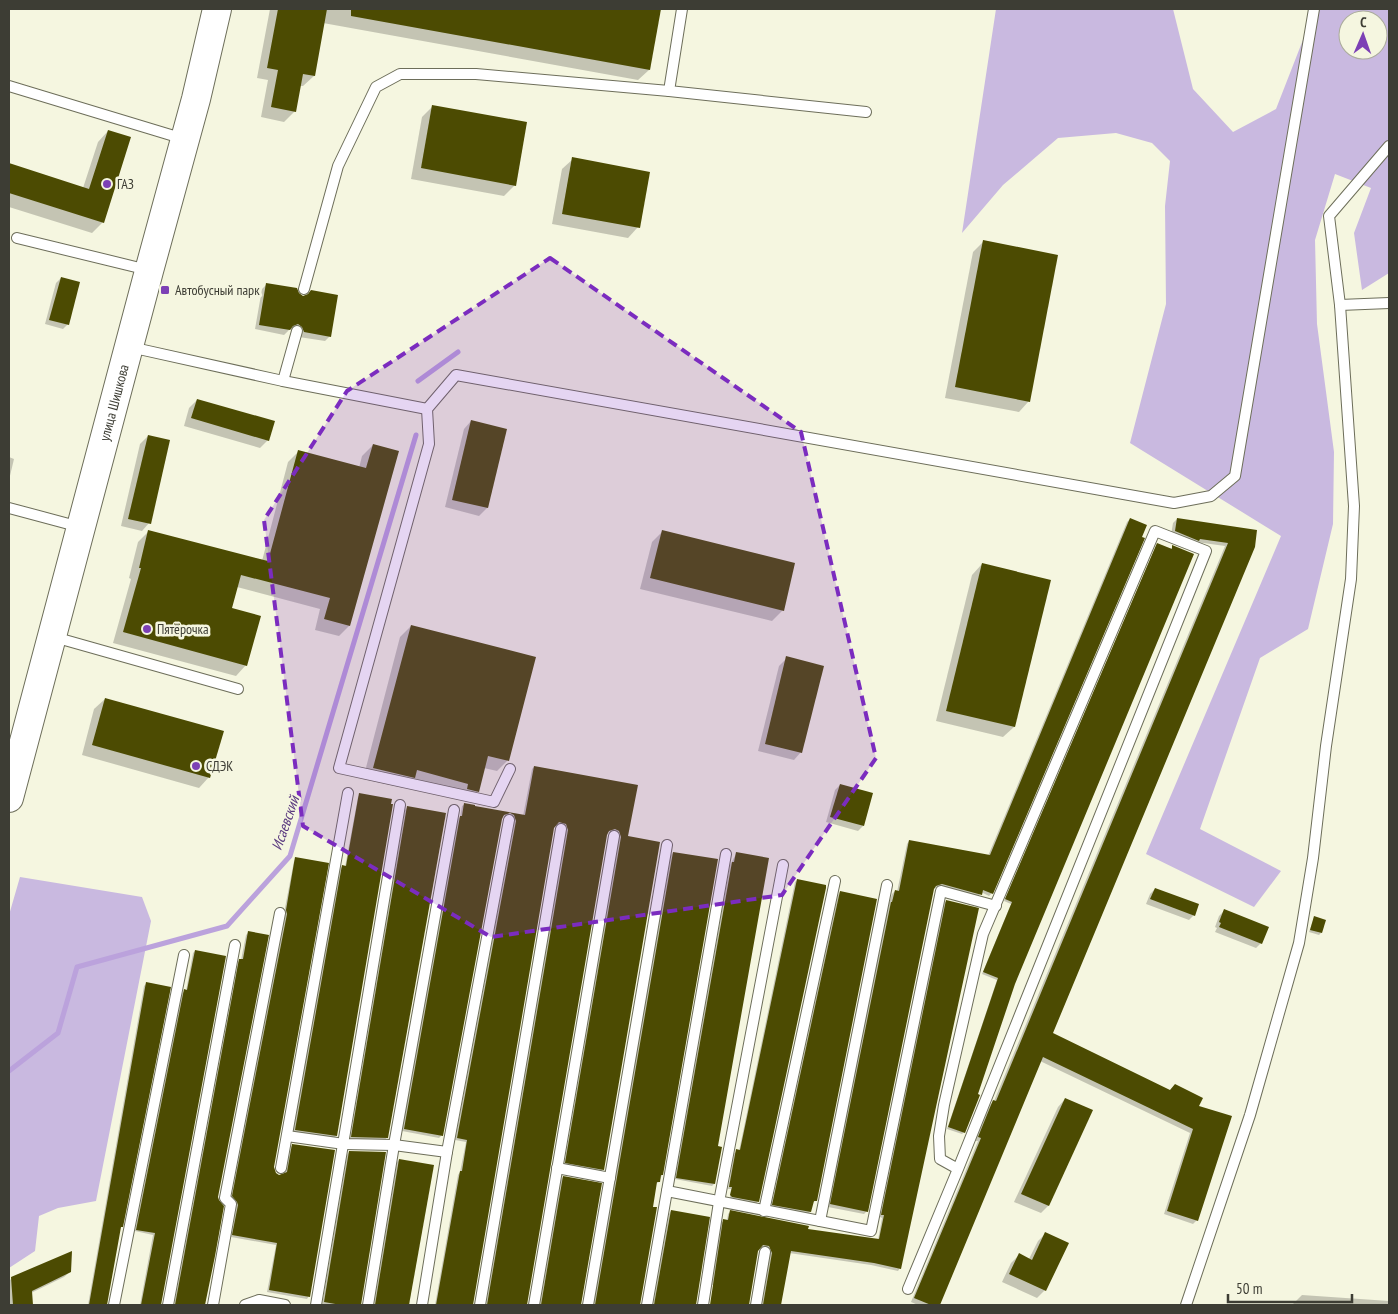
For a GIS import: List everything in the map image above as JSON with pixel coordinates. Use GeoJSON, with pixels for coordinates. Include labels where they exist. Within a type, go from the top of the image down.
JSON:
{"type":"FeatureCollection","features":[{"type":"Feature","properties":{"kind":"main road","name":"улица Шишкова"},"geometry":{"type":"LineString","coordinates":[[9,798],[185,139],[217,9]]}},
{"type":"Feature","properties":{"kind":"lane"},"geometry":{"type":"LineString","coordinates":[[670,91],[682,9]]}},
{"type":"Feature","properties":{"kind":"lane"},"geometry":{"type":"LineString","coordinates":[[510,769],[494,802],[339,768],[428,444],[427,408],[456,375],[1174,502],[1211,496],[1235,476],[1314,9]]}},
{"type":"Feature","properties":{"kind":"lane"},"geometry":{"type":"LineString","coordinates":[[304,289],[338,166],[376,86],[400,74],[476,74],[670,91],[866,112]]}},
{"type":"Feature","properties":{"kind":"lane"},"geometry":{"type":"LineString","coordinates":[[9,86],[185,139]]}},
{"type":"Feature","properties":{"kind":"lane"},"geometry":{"type":"LineString","coordinates":[[1186,1305],[1250,1115],[1299,943],[1313,858],[1326,746],[1351,580],[1354,506],[1340,305],[1329,216],[1389,146]]}},
{"type":"Feature","properties":{"kind":"lane"},"geometry":{"type":"LineString","coordinates":[[17,238],[149,271]]}},
{"type":"Feature","properties":{"kind":"lane"},"geometry":{"type":"LineString","coordinates":[[1340,305],[1389,303]]}},
{"type":"Feature","properties":{"kind":"lane"},"geometry":{"type":"LineString","coordinates":[[283,381],[297,331]]}},
{"type":"Feature","properties":{"kind":"lane"},"geometry":{"type":"LineString","coordinates":[[129,347],[283,381],[427,408]]}},
{"type":"Feature","properties":{"kind":"lane"},"geometry":{"type":"LineString","coordinates":[[9,508],[81,527]]}},
{"type":"Feature","properties":{"kind":"lane"},"geometry":{"type":"LineString","coordinates":[[908,1289],[958,1168],[1206,552],[1155,531],[983,934],[944,1104],[939,1136],[940,1159],[958,1168]]}},
{"type":"Feature","properties":{"kind":"lane"},"geometry":{"type":"LineString","coordinates":[[53,637],[238,689]]}},
{"type":"Feature","properties":{"kind":"lane"},"geometry":{"type":"LineString","coordinates":[[281,1168],[348,793]]}},
{"type":"Feature","properties":{"kind":"lane"},"geometry":{"type":"LineString","coordinates":[[316,1305],[400,805]]}},
{"type":"Feature","properties":{"kind":"lane"},"geometry":{"type":"LineString","coordinates":[[368,1305],[394,1145],[454,810]]}},
{"type":"Feature","properties":{"kind":"lane"},"geometry":{"type":"LineString","coordinates":[[422,1305],[447,1152],[509,820]]}},
{"type":"Feature","properties":{"kind":"lane"},"geometry":{"type":"LineString","coordinates":[[480,1305],[562,829]]}},
{"type":"Feature","properties":{"kind":"lane"},"geometry":{"type":"LineString","coordinates":[[534,1305],[614,836]]}},
{"type":"Feature","properties":{"kind":"lane"},"geometry":{"type":"LineString","coordinates":[[588,1305],[667,845]]}},
{"type":"Feature","properties":{"kind":"lane"},"geometry":{"type":"LineString","coordinates":[[647,1305],[726,854]]}},
{"type":"Feature","properties":{"kind":"lane"},"geometry":{"type":"LineString","coordinates":[[703,1305],[719,1202],[783,866]]}},
{"type":"Feature","properties":{"kind":"lane"},"geometry":{"type":"LineString","coordinates":[[764,1211],[835,881]]}},
{"type":"Feature","properties":{"kind":"lane"},"geometry":{"type":"LineString","coordinates":[[820,1221],[887,885]]}},
{"type":"Feature","properties":{"kind":"lane"},"geometry":{"type":"LineString","coordinates":[[667,1191],[871,1231],[942,891],[996,906]]}},
{"type":"Feature","properties":{"kind":"lane"},"geometry":{"type":"LineString","coordinates":[[213,1305],[231,1204],[225,1198],[280,913]]}},
{"type":"Feature","properties":{"kind":"lane"},"geometry":{"type":"LineString","coordinates":[[168,1305],[235,945]]}},
{"type":"Feature","properties":{"kind":"lane"},"geometry":{"type":"LineString","coordinates":[[114,1305],[184,955]]}},
{"type":"Feature","properties":{"kind":"lane"},"geometry":{"type":"LineString","coordinates":[[287,1136],[344,1144],[394,1145],[447,1152]]}},
{"type":"Feature","properties":{"kind":"lane"},"geometry":{"type":"LineString","coordinates":[[557,1168],[610,1178]]}},
{"type":"Feature","properties":{"kind":"lane"},"geometry":{"type":"LineString","coordinates":[[756,1305],[765,1252]]}},
{"type":"Feature","properties":{"kind":"lane"},"geometry":{"type":"LineString","coordinates":[[245,1305],[262,1303],[285,1305]]}},
{"type":"Feature","properties":{"kind":"highlighted area"},"geometry":{"type":"Polygon","coordinates":[[[550,258],[801,432],[876,758],[782,895],[491,937],[303,826],[264,520],[347,391],[550,258]]]}},
{"type":"Feature","properties":{"kind":"shaded area"},"geometry":{"type":"Polygon","coordinates":[[[996,9],[1173,9],[1193,89],[1233,132],[1276,109],[1315,9],[1389,9],[1389,273],[1362,290],[1354,233],[1371,188],[1335,174],[1315,240],[1317,324],[1334,452],[1333,524],[1308,629],[1260,658],[1200,829],[1281,871],[1254,907],[1146,854],[1281,536],[1130,443],[1166,304],[1165,206],[1170,161],[1152,143],[1116,133],[1058,138],[1003,185],[962,233],[996,9]]]}},
{"type":"Feature","properties":{"kind":"shaded area"},"geometry":{"type":"Polygon","coordinates":[[[20,877],[142,897],[151,921],[96,1201],[58,1208],[39,1216],[35,1251],[9,1268],[9,915],[20,877]]]}},
{"type":"Feature","properties":{"kind":"building"},"geometry":{"type":"Polygon","coordinates":[[[278,9],[327,9],[315,76],[303,74],[296,112],[271,107],[278,70],[267,68],[278,9]]]}},
{"type":"Feature","properties":{"kind":"building"},"geometry":{"type":"Polygon","coordinates":[[[351,9],[661,9],[650,70],[351,16],[351,9]]]}},
{"type":"Feature","properties":{"kind":"building"},"geometry":{"type":"Polygon","coordinates":[[[432,105],[527,122],[516,186],[421,168],[432,105]]]}},
{"type":"Feature","properties":{"kind":"building"},"geometry":{"type":"Polygon","coordinates":[[[108,130],[131,137],[104,223],[9,193],[9,163],[89,189],[108,130]]]}},
{"type":"Feature","properties":{"kind":"building"},"geometry":{"type":"Polygon","coordinates":[[[572,157],[650,172],[640,228],[562,214],[572,157]]]}},
{"type":"Feature","properties":{"kind":"building"},"geometry":{"type":"Polygon","coordinates":[[[983,240],[1058,255],[1030,402],[955,387],[983,240]]]}},
{"type":"Feature","properties":{"kind":"building"},"geometry":{"type":"Polygon","coordinates":[[[61,277],[80,282],[69,325],[49,320],[61,277]]]}},
{"type":"Feature","properties":{"kind":"building"},"geometry":{"type":"Polygon","coordinates":[[[266,283],[297,288],[303,296],[311,290],[338,295],[331,337],[304,332],[298,324],[290,330],[259,325],[266,283]]]}},
{"type":"Feature","properties":{"kind":"building"},"geometry":{"type":"Polygon","coordinates":[[[197,399],[275,421],[269,441],[191,418],[197,399]]]}},
{"type":"Feature","properties":{"kind":"building"},"geometry":{"type":"Polygon","coordinates":[[[471,420],[507,429],[488,508],[452,500],[471,420]]]}},
{"type":"Feature","properties":{"kind":"building"},"geometry":{"type":"Polygon","coordinates":[[[148,435],[170,440],[151,524],[128,519],[148,435]]]}},
{"type":"Feature","properties":{"kind":"building"},"geometry":{"type":"Polygon","coordinates":[[[373,444],[399,451],[350,626],[324,619],[330,598],[241,575],[232,608],[261,616],[247,666],[123,632],[141,568],[139,568],[148,530],[268,561],[298,450],[366,468],[373,444]]]}},
{"type":"Feature","properties":{"kind":"building"},"geometry":{"type":"Polygon","coordinates":[[[1130,518],[1147,525],[1142,537],[1145,538],[993,894],[983,890],[982,895],[942,884],[934,889],[868,1212],[830,1204],[891,902],[895,890],[899,891],[909,840],[990,855],[1130,518]]]}},
{"type":"Feature","properties":{"kind":"building"},"geometry":{"type":"Polygon","coordinates":[[[1177,518],[1257,530],[1255,547],[1053,1033],[1170,1090],[1175,1084],[1203,1098],[1199,1106],[1232,1116],[1198,1221],[1167,1211],[1193,1129],[1043,1057],[940,1305],[931,1305],[914,1298],[981,1138],[978,1137],[993,1100],[996,1101],[1228,543],[1200,539],[1199,541],[1175,531],[1177,518]]]}},
{"type":"Feature","properties":{"kind":"building"},"geometry":{"type":"Polygon","coordinates":[[[662,530],[795,563],[784,611],[650,578],[662,530]]]}},
{"type":"Feature","properties":{"kind":"building"},"geometry":{"type":"Polygon","coordinates":[[[1157,543],[1172,549],[1172,545],[1194,554],[1015,984],[978,1094],[980,1095],[965,1133],[948,1127],[998,978],[983,972],[1012,902],[1005,899],[1157,543]]]}},
{"type":"Feature","properties":{"kind":"building"},"geometry":{"type":"Polygon","coordinates":[[[982,563],[1051,580],[1015,727],[946,711],[982,563]]]}},
{"type":"Feature","properties":{"kind":"building"},"geometry":{"type":"Polygon","coordinates":[[[411,625],[536,657],[509,761],[488,756],[479,792],[467,789],[468,784],[417,770],[415,778],[373,768],[411,625]]]}},
{"type":"Feature","properties":{"kind":"building"},"geometry":{"type":"Polygon","coordinates":[[[786,656],[824,666],[802,753],[765,744],[786,656]]]}},
{"type":"Feature","properties":{"kind":"building"},"geometry":{"type":"Polygon","coordinates":[[[105,698],[224,731],[210,778],[92,745],[105,698]]]}},
{"type":"Feature","properties":{"kind":"building"},"geometry":{"type":"Polygon","coordinates":[[[534,766],[638,785],[628,836],[660,842],[604,1170],[565,1163],[621,837],[619,831],[615,829],[609,831],[607,835],[527,1305],[487,1305],[568,830],[566,824],[559,822],[554,828],[473,1305],[436,1305],[467,1140],[457,1138],[516,821],[514,815],[510,813],[504,815],[502,819],[443,1136],[404,1129],[460,816],[462,816],[464,803],[525,815],[534,766]]]}},
{"type":"Feature","properties":{"kind":"building"},"geometry":{"type":"Polygon","coordinates":[[[840,784],[873,793],[864,826],[830,817],[840,784]]]}},
{"type":"Feature","properties":{"kind":"building"},"geometry":{"type":"Polygon","coordinates":[[[359,793],[392,799],[391,804],[393,804],[337,1136],[295,1130],[342,865],[346,866],[359,793]]]}},
{"type":"Feature","properties":{"kind":"building"},"geometry":{"type":"Polygon","coordinates":[[[407,806],[446,813],[388,1138],[351,1137],[407,806]]]}},
{"type":"Feature","properties":{"kind":"building"},"geometry":{"type":"Polygon","coordinates":[[[673,852],[718,859],[663,1175],[661,1175],[660,1182],[657,1182],[653,1207],[657,1207],[640,1305],[595,1305],[673,852]]]}},
{"type":"Feature","properties":{"kind":"building"},"geometry":{"type":"Polygon","coordinates":[[[736,852],[769,858],[718,1146],[722,1147],[715,1184],[676,1178],[732,862],[734,862],[736,852]]]}},
{"type":"Feature","properties":{"kind":"building"},"geometry":{"type":"Polygon","coordinates":[[[295,857],[329,863],[274,1167],[279,1175],[287,1172],[292,1144],[335,1150],[310,1297],[269,1290],[277,1243],[232,1235],[238,1205],[232,1196],[287,914],[286,910],[295,857]]]}},
{"type":"Feature","properties":{"kind":"building"},"geometry":{"type":"Polygon","coordinates":[[[797,879],[826,885],[826,888],[759,1202],[732,1197],[730,1195],[732,1187],[729,1187],[736,1149],[740,1150],[797,879]]]}},
{"type":"Feature","properties":{"kind":"building"},"geometry":{"type":"Polygon","coordinates":[[[1155,888],[1199,904],[1195,916],[1150,899],[1155,888]]]}},
{"type":"Feature","properties":{"kind":"building"},"geometry":{"type":"Polygon","coordinates":[[[840,891],[877,899],[817,1201],[814,1201],[811,1212],[772,1205],[840,891]]]}},
{"type":"Feature","properties":{"kind":"building"},"geometry":{"type":"Polygon","coordinates":[[[946,900],[979,908],[901,1269],[874,1263],[791,1251],[781,1305],[763,1305],[772,1253],[769,1246],[763,1245],[758,1251],[749,1305],[710,1305],[723,1219],[728,1220],[730,1210],[809,1226],[808,1229],[879,1239],[884,1215],[881,1215],[946,900]]]}},
{"type":"Feature","properties":{"kind":"building"},"geometry":{"type":"Polygon","coordinates":[[[1224,909],[1269,927],[1262,944],[1219,927],[1224,909]]]}},
{"type":"Feature","properties":{"kind":"building"},"geometry":{"type":"Polygon","coordinates":[[[1314,916],[1326,920],[1322,933],[1310,930],[1314,916]]]}},
{"type":"Feature","properties":{"kind":"building"},"geometry":{"type":"Polygon","coordinates":[[[248,931],[269,935],[218,1197],[224,1206],[215,1256],[205,1305],[175,1305],[239,959],[243,959],[248,931]]]}},
{"type":"Feature","properties":{"kind":"building"},"geometry":{"type":"Polygon","coordinates":[[[195,950],[226,956],[161,1305],[141,1305],[155,1233],[136,1230],[184,989],[187,990],[195,950]]]}},
{"type":"Feature","properties":{"kind":"building"},"geometry":{"type":"Polygon","coordinates":[[[146,982],[171,987],[123,1227],[121,1227],[107,1305],[89,1305],[146,982]]]}},
{"type":"Feature","properties":{"kind":"building"},"geometry":{"type":"Polygon","coordinates":[[[1065,1098],[1093,1110],[1049,1206],[1021,1194],[1065,1098]]]}},
{"type":"Feature","properties":{"kind":"building"},"geometry":{"type":"Polygon","coordinates":[[[349,1151],[386,1152],[361,1305],[341,1305],[324,1302],[349,1151]]]}},
{"type":"Feature","properties":{"kind":"building"},"geometry":{"type":"Polygon","coordinates":[[[399,1159],[434,1165],[409,1305],[375,1305],[399,1159]]]}},
{"type":"Feature","properties":{"kind":"building"},"geometry":{"type":"Polygon","coordinates":[[[563,1176],[602,1183],[581,1305],[541,1305],[563,1176]]]}},
{"type":"Feature","properties":{"kind":"building"},"geometry":{"type":"Polygon","coordinates":[[[671,1210],[710,1217],[696,1305],[654,1305],[671,1210]]]}},
{"type":"Feature","properties":{"kind":"building"},"geometry":{"type":"Polygon","coordinates":[[[1045,1232],[1069,1243],[1046,1291],[1009,1274],[1019,1253],[1032,1260],[1045,1232]]]}},
{"type":"Feature","properties":{"kind":"building"},"geometry":{"type":"Polygon","coordinates":[[[72,1251],[71,1272],[32,1291],[33,1305],[13,1305],[11,1277],[72,1251]]]}},
{"type":"Feature","properties":{"kind":"waterway","name":"Исаевский"},"geometry":{"type":"LineString","coordinates":[[418,381],[458,352]]}},
{"type":"Feature","properties":{"kind":"waterway","name":"Исаевский"},"geometry":{"type":"LineString","coordinates":[[9,1071],[58,1033],[77,967],[227,926],[290,856],[416,435]]}},
{"type":"Feature","properties":{"kind":"place","name":"ГАЗ"},"geometry":{"type":"Point","coordinates":[107,184]}},
{"type":"Feature","properties":{"kind":"place","name":"Автобусный парк"},"geometry":{"type":"Point","coordinates":[165,290]}},
{"type":"Feature","properties":{"kind":"place","name":"Пятёрочка"},"geometry":{"type":"Point","coordinates":[147,629]}},
{"type":"Feature","properties":{"kind":"place","name":"СДЭК"},"geometry":{"type":"Point","coordinates":[196,766]}}]}
